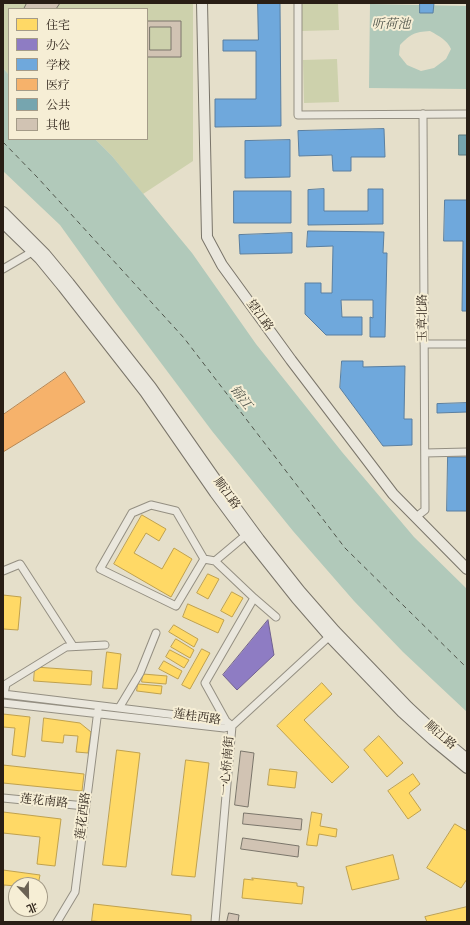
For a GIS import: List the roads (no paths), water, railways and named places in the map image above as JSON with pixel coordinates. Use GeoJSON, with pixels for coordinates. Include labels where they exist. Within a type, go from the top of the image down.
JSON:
{"type":"FeatureCollection","features":[{"type":"Feature","properties":{"kind":"main road","name":"望江路"},"geometry":{"type":"LineString","coordinates":[[202,3],[207,237],[222,265],[291,360],[393,494],[467,569]]}},
{"type":"Feature","properties":{"kind":"main road","name":"顺江路"},"geometry":{"type":"LineString","coordinates":[[3,212],[46,254],[151,387],[259,539],[332,634],[402,712],[467,768]]}},
{"type":"Feature","properties":{"kind":"main road","name":"顺江路"},"geometry":{"type":"LineString","coordinates":[[3,223],[40,259],[63,287],[145,392],[188,455],[246,535],[296,598],[408,707],[467,759]]}},
{"type":"Feature","properties":{"kind":"street"},"geometry":{"type":"LineString","coordinates":[[298,3],[298,115],[467,114]]}},
{"type":"Feature","properties":{"kind":"street","name":"玉章北路"},"geometry":{"type":"LineString","coordinates":[[416,517],[425,510],[423,114]]}},
{"type":"Feature","properties":{"kind":"street"},"geometry":{"type":"LineString","coordinates":[[3,269],[32,252]]}},
{"type":"Feature","properties":{"kind":"street"},"geometry":{"type":"LineString","coordinates":[[424,344],[467,344]]}},
{"type":"Feature","properties":{"kind":"street"},"geometry":{"type":"LineString","coordinates":[[425,453],[467,452]]}},
{"type":"Feature","properties":{"kind":"street"},"geometry":{"type":"LineString","coordinates":[[204,559],[176,606],[100,569],[132,513],[151,505],[176,511],[204,559],[215,561],[276,617]]}},
{"type":"Feature","properties":{"kind":"street"},"geometry":{"type":"LineString","coordinates":[[215,561],[246,535]]}},
{"type":"Feature","properties":{"kind":"street"},"geometry":{"type":"LineString","coordinates":[[3,571],[20,564],[73,646]]}},
{"type":"Feature","properties":{"kind":"street"},"geometry":{"type":"LineString","coordinates":[[226,721],[205,683],[254,598]]}},
{"type":"Feature","properties":{"kind":"street"},"geometry":{"type":"LineString","coordinates":[[119,708],[140,673],[156,633]]}},
{"type":"Feature","properties":{"kind":"street","name":"一心桥南街"},"geometry":{"type":"LineString","coordinates":[[215,922],[232,726],[332,634]]}},
{"type":"Feature","properties":{"kind":"street"},"geometry":{"type":"LineString","coordinates":[[3,694],[6,684],[66,647],[105,645]]}},
{"type":"Feature","properties":{"kind":"street","name":"莲桂西路"},"geometry":{"type":"LineString","coordinates":[[3,694],[98,710],[224,728],[232,726]]}},
{"type":"Feature","properties":{"kind":"street","name":"莲桂西路"},"geometry":{"type":"LineString","coordinates":[[3,703],[98,710],[119,708],[226,721],[232,726]]}},
{"type":"Feature","properties":{"kind":"street","name":"莲花西路"},"geometry":{"type":"LineString","coordinates":[[57,922],[75,892],[98,710]]}},
{"type":"Feature","properties":{"kind":"street","name":"莲花南路"},"geometry":{"type":"LineString","coordinates":[[3,798],[85,806]]}},
{"type":"Feature","properties":{"kind":"water","name":"听荷池"},"geometry":{"type":"Polygon","coordinates":[[[370,4],[467,6],[467,89],[369,88],[370,4]],[[430,31],[416,33],[400,45],[399,55],[407,65],[421,71],[434,68],[446,59],[451,49],[445,41],[430,31]]]}},
{"type":"Feature","properties":{"kind":"water","name":"锦江"},"geometry":{"type":"Polygon","coordinates":[[[3,68],[8,74],[8,140],[96,140],[112,156],[192,253],[256,344],[342,452],[414,537],[467,589],[467,712],[403,652],[354,601],[293,531],[212,431],[116,303],[60,225],[3,171],[3,68]]]}}]}
